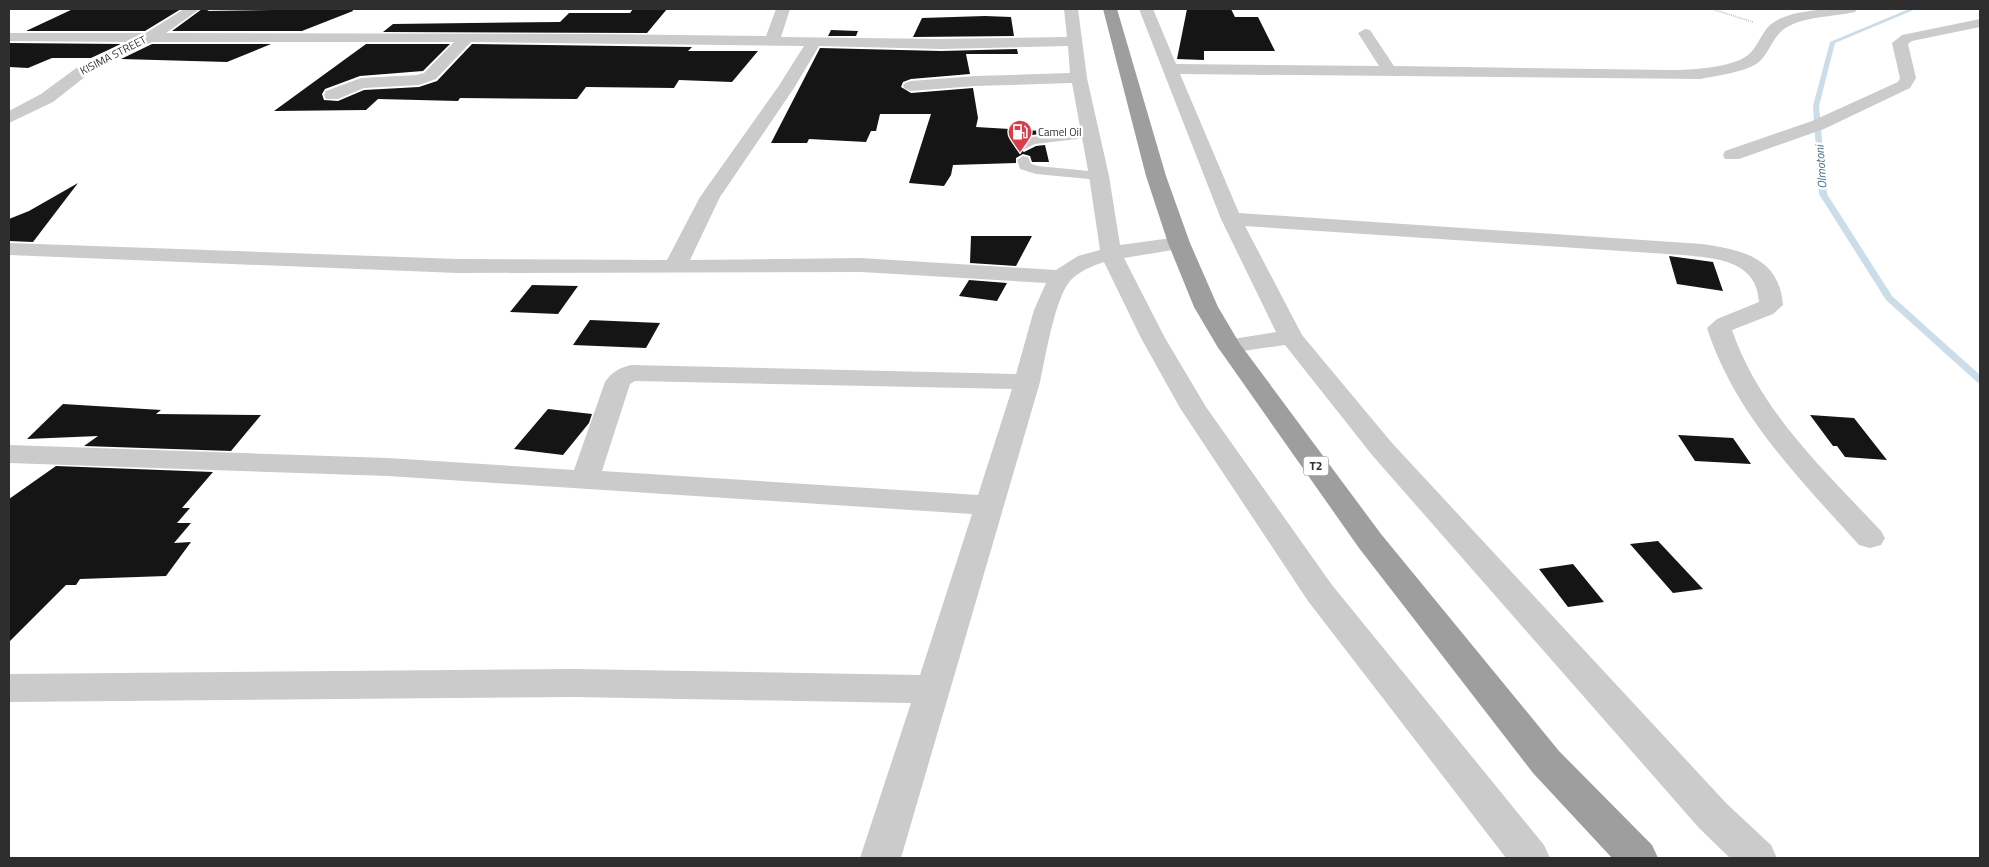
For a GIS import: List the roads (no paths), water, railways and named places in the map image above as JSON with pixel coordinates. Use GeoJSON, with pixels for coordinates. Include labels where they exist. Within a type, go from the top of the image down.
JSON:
{"type":"FeatureCollection","features":[{"type":"Feature","properties":{"kind":"highway","name":"T2"},"geometry":{"type":"LineString","coordinates":[[1110,9],[1156,176],[1179,243],[1206,307],[1229,346],[1370,541],[1546,762],[1638,858]]}},
{"type":"Feature","properties":{"kind":"street","name":"KISIMA STREET"},"geometry":{"type":"LineString","coordinates":[[9,118],[47,98],[85,69],[148,38],[193,9]]}},
{"type":"Feature","properties":{"kind":"street"},"geometry":{"type":"LineString","coordinates":[[772,42],[783,9]]}},
{"type":"Feature","properties":{"kind":"street"},"geometry":{"type":"LineString","coordinates":[[1071,9],[1079,78],[1099,176],[1111,254],[1153,338],[1193,408],[1314,585],[1530,858]]}},
{"type":"Feature","properties":{"kind":"street"},"geometry":{"type":"LineString","coordinates":[[1146,9],[1231,219],[1291,338],[1382,449],[1713,816],[1757,858]]}},
{"type":"Feature","properties":{"kind":"street"},"geometry":{"type":"LineString","coordinates":[[1169,69],[1700,74],[1728,68],[1753,58],[1775,29],[1802,13],[1850,9]]}},
{"type":"Feature","properties":{"kind":"street"},"geometry":{"type":"LineString","coordinates":[[1732,155],[1818,125],[1904,85],[1908,78],[1900,43],[1907,38],[1980,23]]}},
{"type":"Feature","properties":{"kind":"street"},"geometry":{"type":"LineString","coordinates":[[1365,33],[1390,71]]}},
{"type":"Feature","properties":{"kind":"street"},"geometry":{"type":"LineString","coordinates":[[9,37],[466,40],[592,38],[941,44],[1075,41]]}},
{"type":"Feature","properties":{"kind":"street"},"geometry":{"type":"LineString","coordinates":[[332,95],[361,83],[418,80],[430,76],[466,40]]}},
{"type":"Feature","properties":{"kind":"street"},"geometry":{"type":"LineString","coordinates":[[675,267],[710,197],[786,88],[814,43]]}},
{"type":"Feature","properties":{"kind":"street"},"geometry":{"type":"LineString","coordinates":[[911,86],[975,81],[1079,78]]}},
{"type":"Feature","properties":{"kind":"street"},"geometry":{"type":"LineString","coordinates":[[19,94],[58,89]]}},
{"type":"Feature","properties":{"kind":"street"},"geometry":{"type":"LineString","coordinates":[[1231,219],[1654,247],[1726,254],[1747,261],[1757,269],[1771,291],[1771,305],[1761,313],[1727,322],[1719,328],[1723,347],[1750,397],[1794,454],[1870,538]]}},
{"type":"Feature","properties":{"kind":"street"},"geometry":{"type":"LineString","coordinates":[[881,858],[1027,382],[1046,309],[1061,277],[1074,268],[1111,254],[1179,243]]}},
{"type":"Feature","properties":{"kind":"street"},"geometry":{"type":"LineString","coordinates":[[9,249],[458,266],[675,267],[794,264],[861,265],[1061,277]]}},
{"type":"Feature","properties":{"kind":"street"},"geometry":{"type":"LineString","coordinates":[[1229,346],[1291,338]]}},
{"type":"Feature","properties":{"kind":"street"},"geometry":{"type":"LineString","coordinates":[[585,480],[618,382],[631,373],[1027,382]]}},
{"type":"Feature","properties":{"kind":"street"},"geometry":{"type":"LineString","coordinates":[[9,454],[388,467],[989,505]]}},
{"type":"Feature","properties":{"kind":"street"},"geometry":{"type":"LineString","coordinates":[[9,688],[575,683],[933,688]]}},
{"type":"Feature","properties":{"kind":"lane"},"geometry":{"type":"LineString","coordinates":[[1023,146],[1032,141],[1090,134]]}},
{"type":"Feature","properties":{"kind":"lane"},"geometry":{"type":"LineString","coordinates":[[1023,160],[1025,166],[1036,170],[1099,176]]}},
{"type":"Feature","properties":{"kind":"waterway","name":"Olmotoni"},"geometry":{"type":"LineString","coordinates":[[1913,9],[1833,42],[1816,106],[1823,194],[1889,298],[1980,380]]}},
{"type":"Feature","properties":{"kind":"place","name":"Camel Oil"},"geometry":{"type":"Point","coordinates":[1020,153]}}]}
